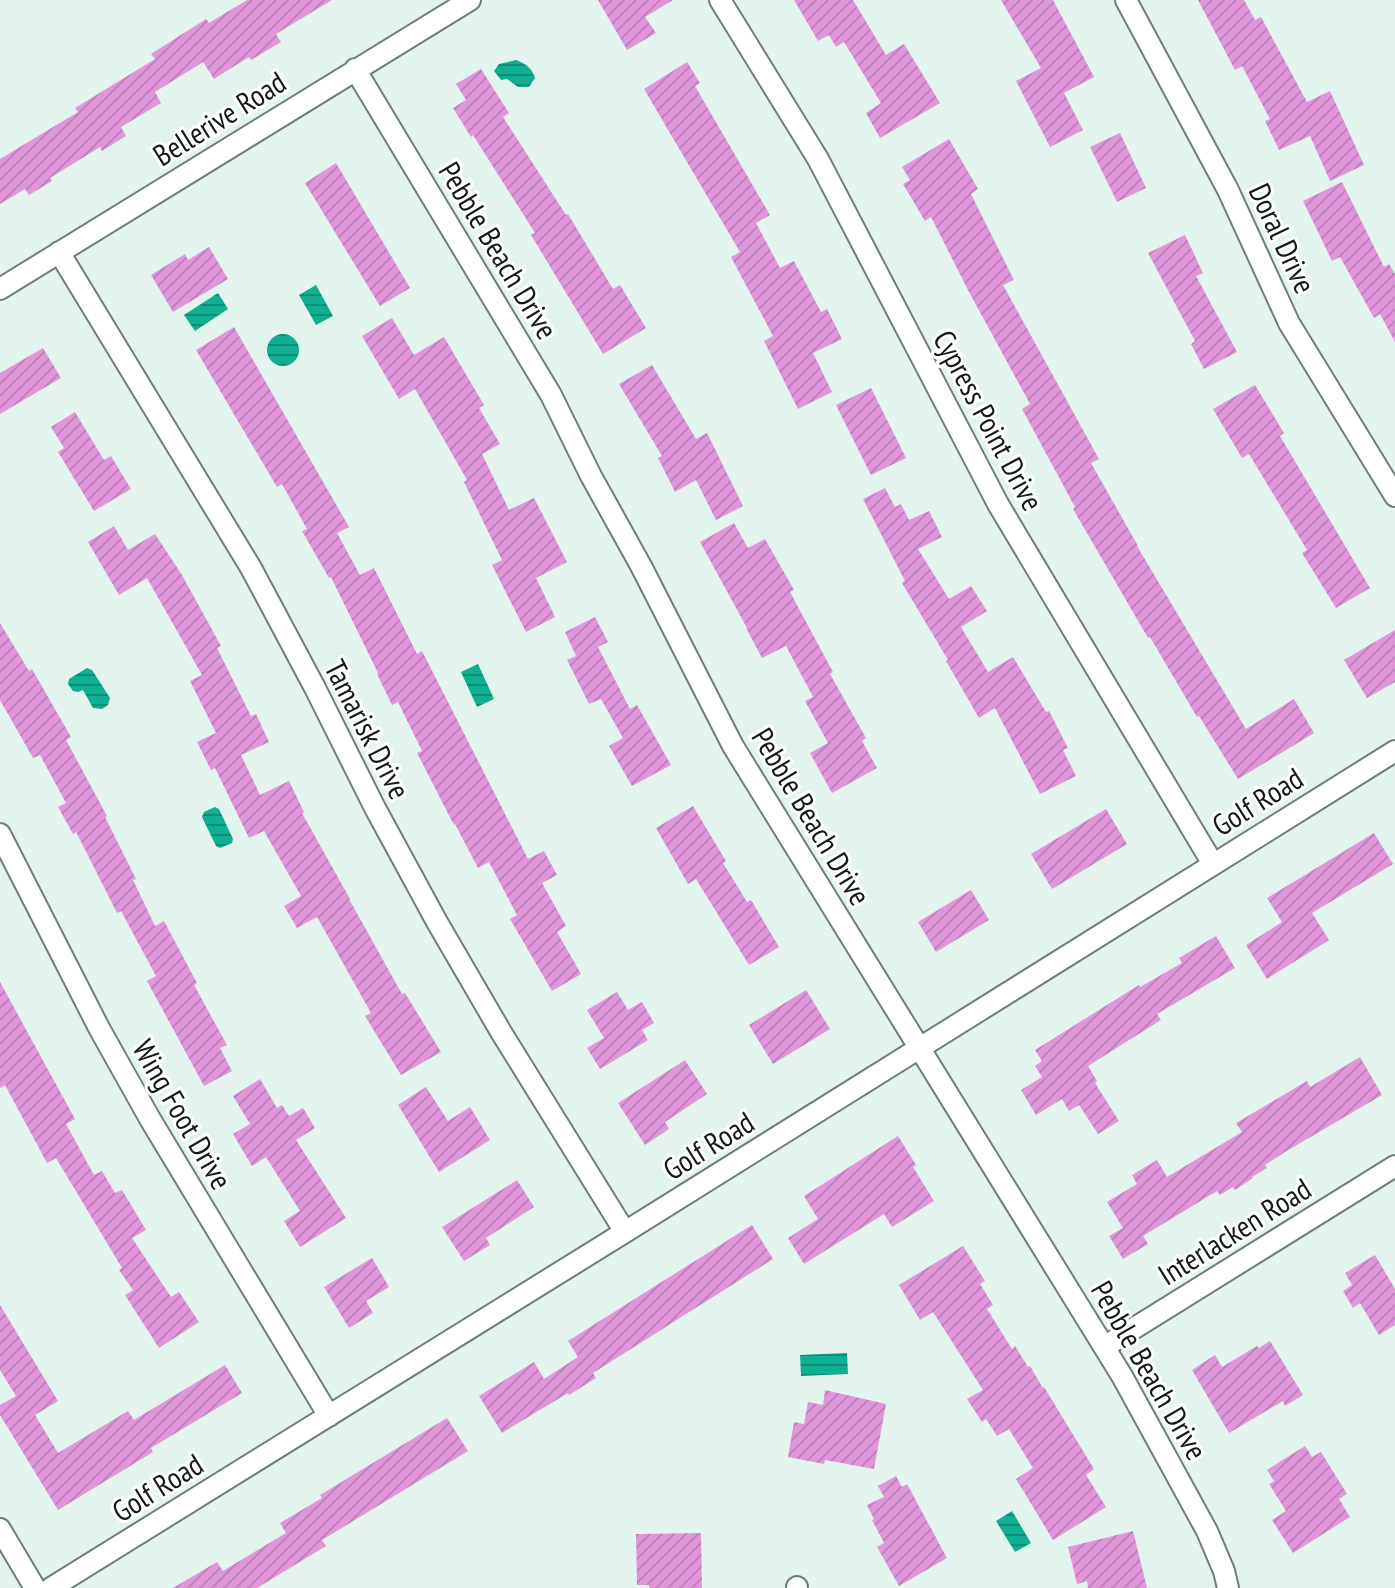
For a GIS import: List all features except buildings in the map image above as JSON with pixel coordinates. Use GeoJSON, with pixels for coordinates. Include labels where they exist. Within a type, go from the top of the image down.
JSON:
{"type":"FeatureCollection","features":[{"type":"Feature","properties":{"kind":"street","name":"Bellerive Road"},"geometry":{"type":"LineString","coordinates":[[0,289],[470,0]]}},
{"type":"Feature","properties":{"kind":"street","name":"Cypress Point Drive"},"geometry":{"type":"LineString","coordinates":[[720,0],[818,159],[998,504],[1213,864]]}},
{"type":"Feature","properties":{"kind":"street","name":"Doral Drive"},"geometry":{"type":"LineString","coordinates":[[1126,0],[1228,190],[1289,323],[1395,496]]}},
{"type":"Feature","properties":{"kind":"street","name":"Pebble Beach Drive"},"geometry":{"type":"LineString","coordinates":[[355,69],[551,395],[733,746],[1122,1376],[1207,1531],[1228,1588]]}},
{"type":"Feature","properties":{"kind":"street","name":"Tamarisk Drive"},"geometry":{"type":"LineString","coordinates":[[59,252],[251,568],[437,922],[625,1232]]}},
{"type":"Feature","properties":{"kind":"street","name":"Golf Road"},"geometry":{"type":"LineString","coordinates":[[51,1588],[1395,751]]}},
{"type":"Feature","properties":{"kind":"street","name":"Wing Foot Drive"},"geometry":{"type":"LineString","coordinates":[[0,834],[99,1028],[150,1119],[329,1416]]}},
{"type":"Feature","properties":{"kind":"street","name":"Interlacken Road"},"geometry":{"type":"LineString","coordinates":[[1104,1347],[1395,1166]]}},
{"type":"Feature","properties":{"kind":"street"},"geometry":{"type":"LineString","coordinates":[[0,1529],[35,1588]]}},
{"type":"Feature","properties":{"kind":"shaded area"},"geometry":{"type":"Polygon","coordinates":[[[516,60],[534,75],[529,87],[518,87],[507,79],[501,80],[494,71],[499,64],[516,60]]]}},
{"type":"Feature","properties":{"kind":"shaded area"},"geometry":{"type":"Polygon","coordinates":[[[316,285],[333,316],[316,325],[299,295],[316,285]]]}},
{"type":"Feature","properties":{"kind":"shaded area"},"geometry":{"type":"Polygon","coordinates":[[[218,293],[228,309],[195,331],[184,315],[218,293]]]}},
{"type":"Feature","properties":{"kind":"shaded area"},"geometry":{"type":"Polygon","coordinates":[[[283,334],[294,339],[299,350],[294,361],[283,366],[272,361],[267,350],[272,339],[283,334]]]}},
{"type":"Feature","properties":{"kind":"shaded area"},"geometry":{"type":"Polygon","coordinates":[[[478,664],[494,699],[477,707],[461,672],[478,664]]]}},
{"type":"Feature","properties":{"kind":"shaded area"},"geometry":{"type":"Polygon","coordinates":[[[87,668],[92,670],[110,698],[108,705],[102,709],[93,708],[83,690],[73,691],[68,684],[69,679],[87,668]]]}},
{"type":"Feature","properties":{"kind":"shaded area"},"geometry":{"type":"Polygon","coordinates":[[[215,807],[219,809],[233,839],[232,843],[220,848],[216,846],[202,817],[204,812],[215,807]]]}},
{"type":"Feature","properties":{"kind":"shaded area"},"geometry":{"type":"Polygon","coordinates":[[[847,1353],[848,1374],[801,1376],[800,1355],[847,1353]]]}},
{"type":"Feature","properties":{"kind":"shaded area"},"geometry":{"type":"Polygon","coordinates":[[[1012,1511],[1031,1543],[1015,1552],[996,1521],[1012,1511]]]}}]}
